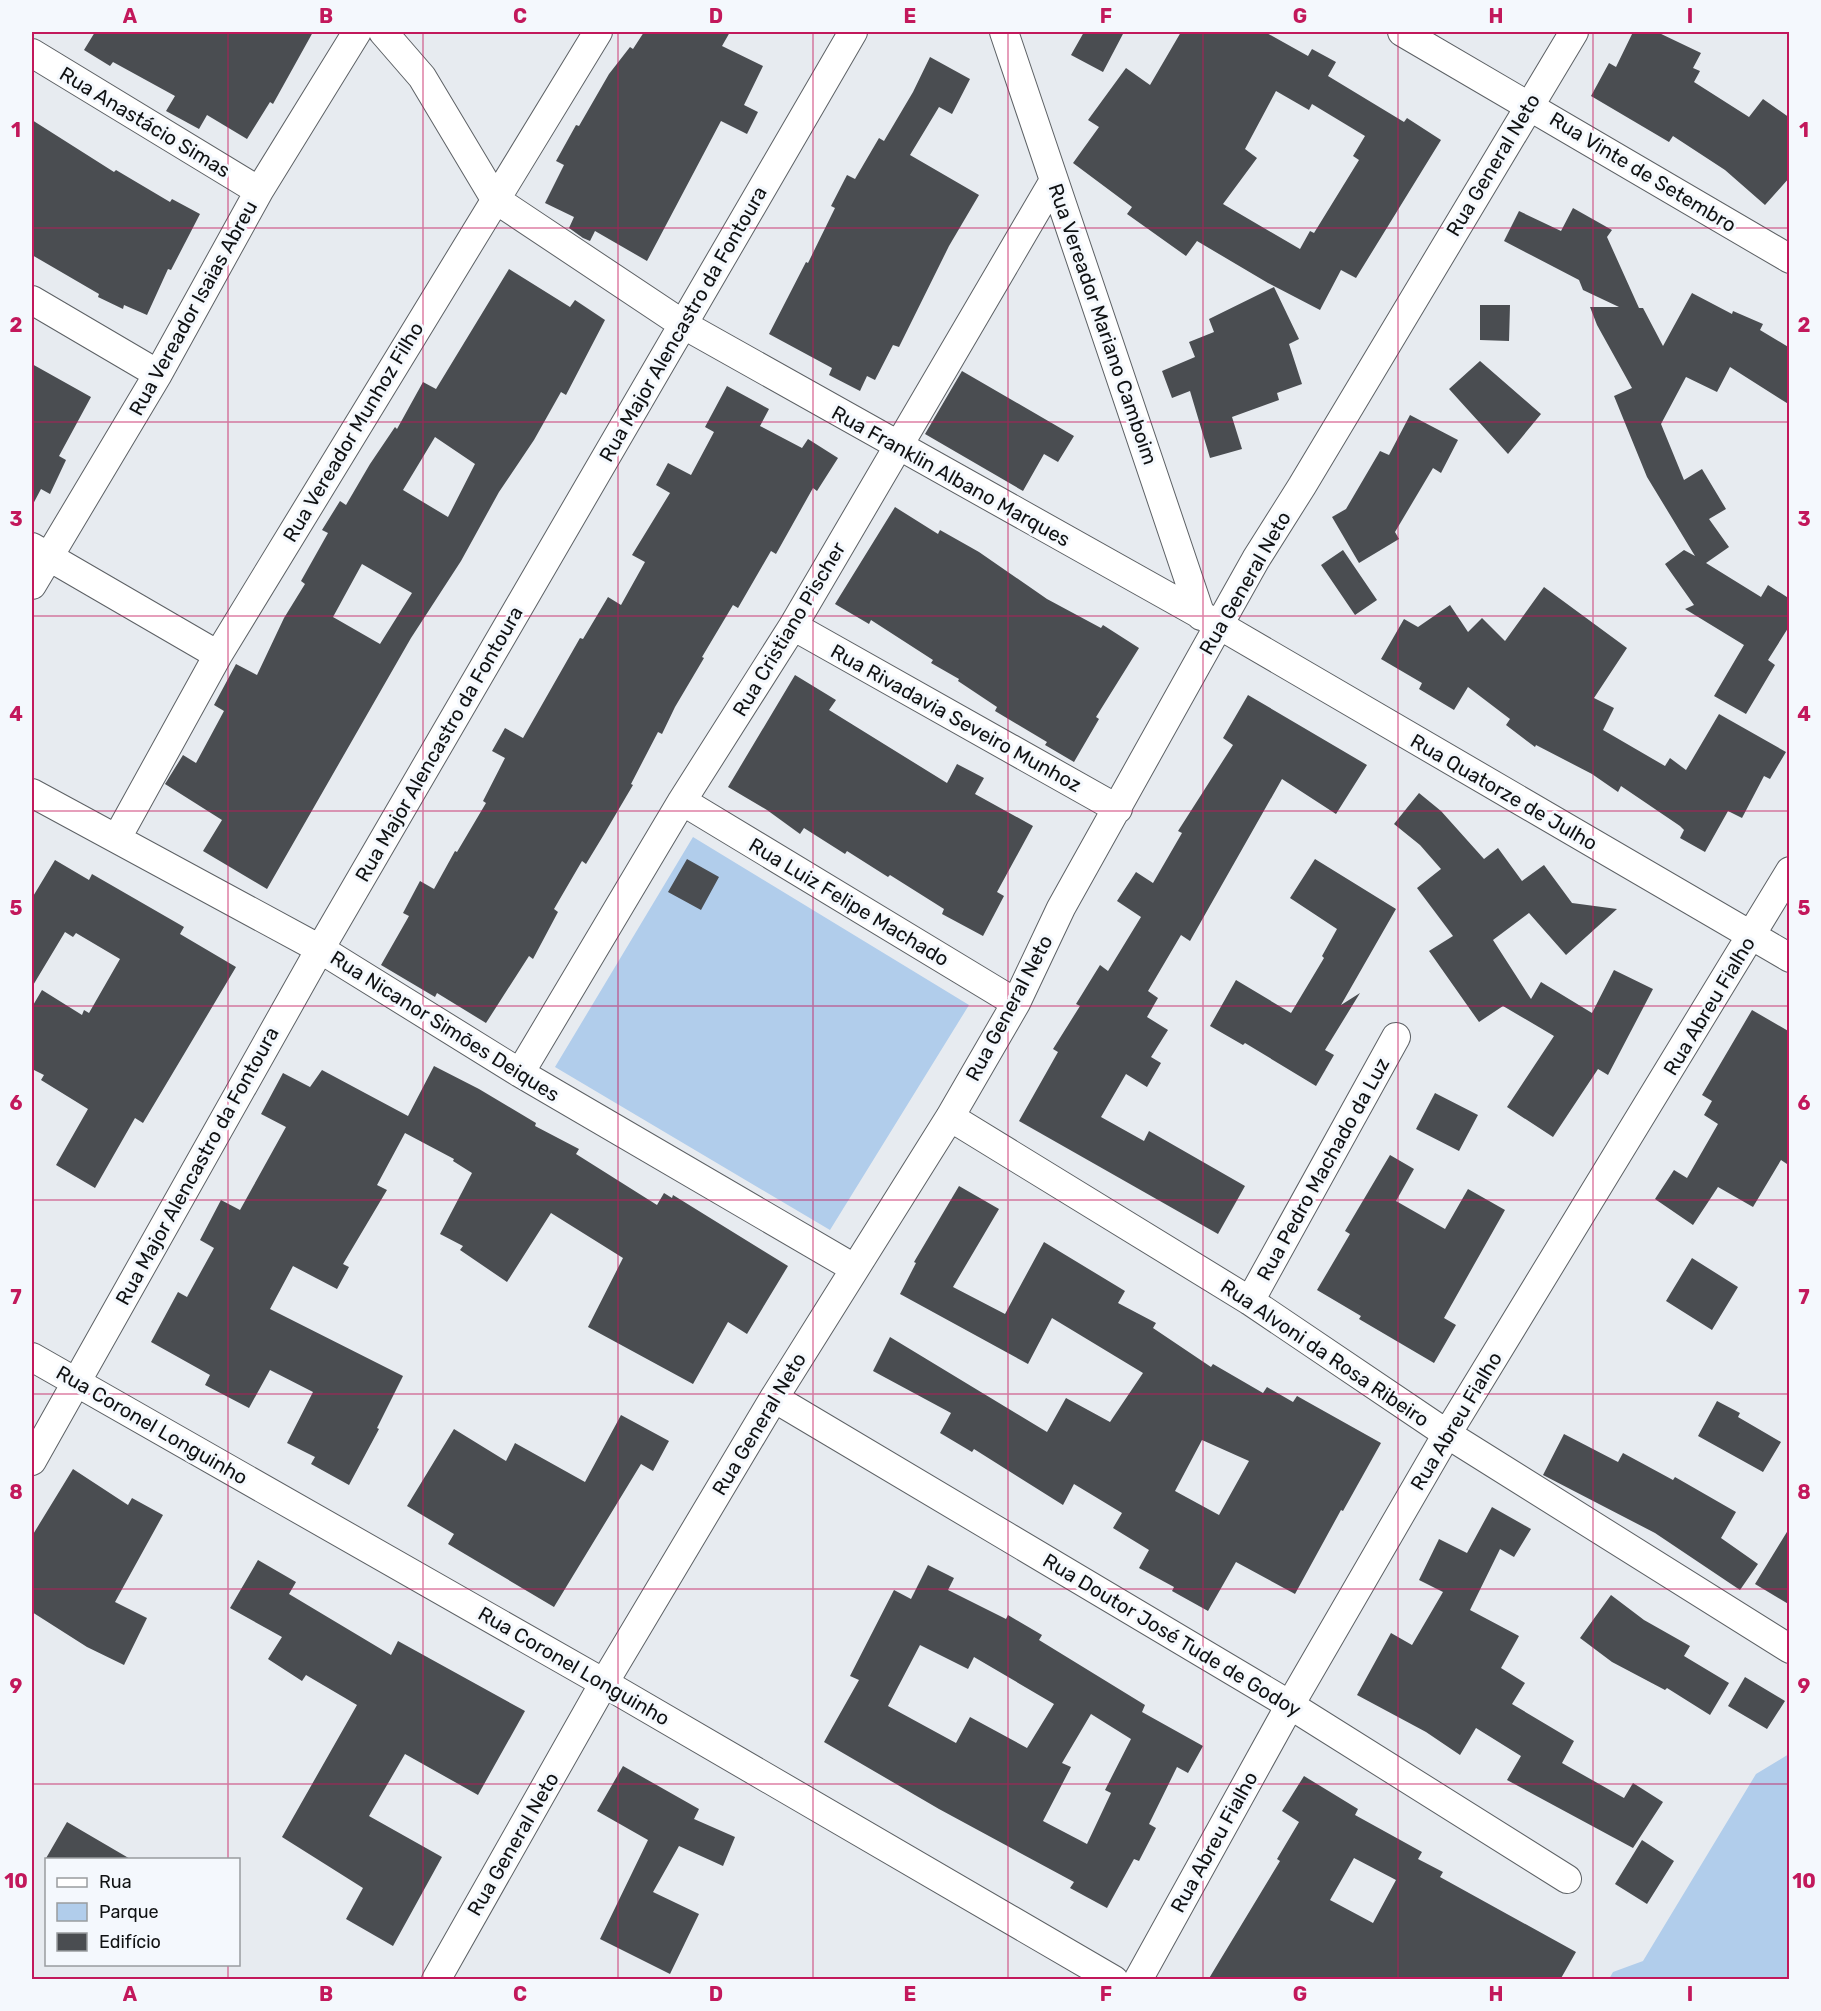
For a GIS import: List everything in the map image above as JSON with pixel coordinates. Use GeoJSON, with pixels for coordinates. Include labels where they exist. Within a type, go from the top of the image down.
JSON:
{"type":"FeatureCollection","features":[{"type":"Feature","properties":{"kind":"street","name":"Rua Vereador Isaias Abreu"},"geometry":{"type":"LineString","coordinates":[[32,585],[40,552],[158,374],[259,190],[357,32]]}},
{"type":"Feature","properties":{"kind":"street"},"geometry":{"type":"LineString","coordinates":[[383,32],[422,76],[495,199]]}},
{"type":"Feature","properties":{"kind":"street","name":"Rua Vereador Munhoz Filho"},"geometry":{"type":"LineString","coordinates":[[117,838],[218,655],[598,32]]}},
{"type":"Feature","properties":{"kind":"street","name":"Rua Major Alencastro da Fontoura"},"geometry":{"type":"LineString","coordinates":[[32,1461],[320,949],[853,32]]}},
{"type":"Feature","properties":{"kind":"street","name":"Rua Vereador Mariano Camboim"},"geometry":{"type":"LineString","coordinates":[[1004,32],[1053,182],[1168,513],[1210,621]]}},
{"type":"Feature","properties":{"kind":"street","name":"Rua Vinte de Setembro"},"geometry":{"type":"LineString","coordinates":[[1402,32],[1790,259]]}},
{"type":"Feature","properties":{"kind":"street","name":"Rua General Neto"},"geometry":{"type":"LineString","coordinates":[[436,1980],[604,1683],[774,1398],[950,1117],[1016,1003],[1061,908],[1118,809],[1210,621],[1256,559],[1302,486],[1574,32]]}},
{"type":"Feature","properties":{"kind":"street","name":"Rua Anastácio Simas"},"geometry":{"type":"LineString","coordinates":[[32,53],[259,190]]}},
{"type":"Feature","properties":{"kind":"street","name":"Rua Cristiano Pischer"},"geometry":{"type":"LineString","coordinates":[[520,1073],[682,801],[793,627],[1053,182]]}},
{"type":"Feature","properties":{"kind":"street","name":"Rua Franklin Albano Marques"},"geometry":{"type":"LineString","coordinates":[[495,199],[684,325],[1210,621]]}},
{"type":"Feature","properties":{"kind":"street"},"geometry":{"type":"LineString","coordinates":[[32,300],[158,374]]}},
{"type":"Feature","properties":{"kind":"street"},"geometry":{"type":"LineString","coordinates":[[40,552],[218,655]]}},
{"type":"Feature","properties":{"kind":"street","name":"Rua Quatorze de Julho"},"geometry":{"type":"LineString","coordinates":[[1210,621],[1790,958]]}},
{"type":"Feature","properties":{"kind":"street","name":"Rua Rivadavia Seveiro Munhoz"},"geometry":{"type":"LineString","coordinates":[[793,627],[1118,809]]}},
{"type":"Feature","properties":{"kind":"street","name":"Rua Nicanor Simões Deiques"},"geometry":{"type":"LineString","coordinates":[[32,793],[320,949],[520,1073],[854,1268]]}},
{"type":"Feature","properties":{"kind":"street","name":"Rua Luiz Felipe Machado"},"geometry":{"type":"LineString","coordinates":[[682,801],[1016,1003]]}},
{"type":"Feature","properties":{"kind":"street","name":"Rua Abreu Fialho"},"geometry":{"type":"LineString","coordinates":[[1138,1980],[1290,1705],[1447,1434],[1752,937],[1790,871]]}},
{"type":"Feature","properties":{"kind":"street","name":"Rua Pedro Machado da Luz"},"geometry":{"type":"LineString","coordinates":[[1250,1301],[1396,1037]]}},
{"type":"Feature","properties":{"kind":"street","name":"Rua Alvoni da Rosa Ribeiro"},"geometry":{"type":"LineString","coordinates":[[950,1117],[1250,1301],[1447,1434],[1790,1649]]}},
{"type":"Feature","properties":{"kind":"street","name":"Rua Coronel Longuinho"},"geometry":{"type":"LineString","coordinates":[[32,1357],[604,1683],[1114,1980]]}},
{"type":"Feature","properties":{"kind":"street","name":"Rua Doutor José Tude de Godoy"},"geometry":{"type":"LineString","coordinates":[[774,1398],[1290,1705],[1567,1879]]}},
{"type":"Feature","properties":{"kind":"green space"},"geometry":{"type":"Polygon","coordinates":[[[693,837],[969,1005],[830,1230],[555,1067],[693,837]]]}},
{"type":"Feature","properties":{"kind":"green space"},"geometry":{"type":"Polygon","coordinates":[[[1789,1754],[1789,1979],[1609,1979],[1613,1972],[1643,1961],[1756,1774],[1789,1754]]]}},
{"type":"Feature","properties":{"kind":"building"},"geometry":{"type":"Polygon","coordinates":[[[95,32],[313,32],[273,104],[270,102],[247,139],[207,115],[199,129],[166,111],[175,96],[113,62],[110,66],[84,50],[95,32]]]}},
{"type":"Feature","properties":{"kind":"building"},"geometry":{"type":"Polygon","coordinates":[[[644,32],[730,32],[722,46],[763,66],[744,105],[758,112],[747,134],[721,121],[647,261],[595,231],[590,241],[583,238],[569,228],[574,217],[545,203],[564,165],[556,161],[576,125],[579,126],[609,74],[630,47],[633,49],[644,32]]]}},
{"type":"Feature","properties":{"kind":"building"},"geometry":{"type":"Polygon","coordinates":[[[1084,32],[1124,32],[1103,72],[1071,55],[1084,32]]]}},
{"type":"Feature","properties":{"kind":"building"},"geometry":{"type":"Polygon","coordinates":[[[1181,32],[1265,32],[1308,56],[1312,49],[1336,62],[1328,76],[1404,122],[1407,118],[1441,140],[1356,278],[1341,270],[1320,310],[1268,283],[1197,241],[1186,256],[1127,214],[1132,207],[1073,163],[1099,127],[1088,120],[1126,68],[1150,85],[1181,32]],[[1276,91],[1245,149],[1257,158],[1223,204],[1300,249],[1310,231],[1314,233],[1359,160],[1353,156],[1365,136],[1312,104],[1309,110],[1276,91]]]}},
{"type":"Feature","properties":{"kind":"building"},"geometry":{"type":"Polygon","coordinates":[[[1633,32],[1657,32],[1701,53],[1693,68],[1700,71],[1694,82],[1749,117],[1763,99],[1790,118],[1790,177],[1765,205],[1725,170],[1673,136],[1669,142],[1591,96],[1609,63],[1616,67],[1633,32]]]}},
{"type":"Feature","properties":{"kind":"building"},"geometry":{"type":"Polygon","coordinates":[[[930,57],[970,79],[952,114],[939,107],[910,155],[979,195],[949,246],[899,347],[893,345],[875,380],[867,376],[860,391],[829,375],[832,368],[769,334],[835,208],[831,206],[847,175],[855,179],[879,138],[884,141],[913,92],[930,57]]]}},
{"type":"Feature","properties":{"kind":"building"},"geometry":{"type":"Polygon","coordinates":[[[32,120],[114,172],[116,170],[170,202],[172,199],[200,214],[171,270],[168,269],[147,315],[124,305],[123,309],[98,297],[99,294],[32,255],[32,120]]]}},
{"type":"Feature","properties":{"kind":"building"},"geometry":{"type":"Polygon","coordinates":[[[1573,208],[1612,230],[1607,237],[1639,308],[1643,308],[1663,346],[1692,293],[1732,314],[1733,311],[1763,324],[1760,330],[1790,348],[1790,405],[1730,367],[1717,392],[1686,377],[1661,424],[1684,480],[1702,469],[1726,509],[1709,519],[1729,547],[1706,563],[1761,597],[1768,585],[1790,599],[1790,625],[1768,660],[1775,665],[1746,714],[1714,696],[1744,645],[1685,609],[1694,605],[1665,564],[1684,550],[1695,556],[1647,477],[1614,396],[1632,388],[1597,325],[1590,307],[1619,307],[1583,290],[1579,280],[1504,241],[1519,211],[1561,231],[1573,208]]]}},
{"type":"Feature","properties":{"kind":"building"},"geometry":{"type":"Polygon","coordinates":[[[509,269],[570,307],[575,300],[605,320],[566,395],[561,392],[534,440],[499,492],[461,561],[411,638],[267,889],[203,851],[222,820],[165,784],[183,755],[196,763],[224,711],[214,705],[236,664],[257,675],[284,618],[305,584],[301,581],[328,533],[322,530],[340,501],[346,505],[370,464],[395,427],[397,429],[423,382],[436,389],[509,269]],[[435,437],[403,490],[448,517],[475,464],[435,437]],[[362,564],[333,617],[380,644],[412,593],[362,564]]]}},
{"type":"Feature","properties":{"kind":"building"},"geometry":{"type":"Polygon","coordinates":[[[1274,287],[1299,339],[1289,344],[1302,384],[1277,393],[1279,400],[1232,417],[1242,449],[1210,458],[1190,391],[1172,398],[1162,371],[1195,357],[1189,342],[1214,332],[1209,319],[1274,287]]]}},
{"type":"Feature","properties":{"kind":"building"},"geometry":{"type":"Polygon","coordinates":[[[1480,305],[1510,305],[1509,341],[1480,340],[1480,305]]]}},
{"type":"Feature","properties":{"kind":"building"},"geometry":{"type":"Polygon","coordinates":[[[1480,361],[1541,414],[1508,454],[1449,389],[1480,361]]]}},
{"type":"Feature","properties":{"kind":"building"},"geometry":{"type":"Polygon","coordinates":[[[32,364],[91,397],[59,456],[66,460],[50,494],[41,489],[32,506],[32,364]]]}},
{"type":"Feature","properties":{"kind":"building"},"geometry":{"type":"Polygon","coordinates":[[[962,371],[1074,436],[1058,462],[1044,454],[1023,491],[925,434],[962,371]]]}},
{"type":"Feature","properties":{"kind":"building"},"geometry":{"type":"Polygon","coordinates":[[[727,386],[769,409],[760,426],[802,448],[808,439],[838,458],[817,491],[813,488],[776,554],[771,551],[738,608],[733,605],[702,657],[704,658],[662,734],[658,732],[631,784],[633,785],[603,836],[586,864],[582,861],[554,909],[558,912],[533,959],[529,956],[486,1023],[437,993],[435,997],[381,965],[409,916],[403,913],[420,881],[434,889],[486,803],[483,801],[505,758],[492,751],[505,728],[523,738],[580,638],[583,639],[608,597],[621,605],[645,562],[632,555],[670,493],[656,485],[668,463],[691,475],[714,432],[705,427],[727,386]]]}},
{"type":"Feature","properties":{"kind":"building"},"geometry":{"type":"Polygon","coordinates":[[[1410,415],[1458,440],[1441,473],[1433,468],[1395,532],[1399,539],[1359,563],[1332,517],[1346,509],[1380,451],[1389,455],[1410,415]]]}},
{"type":"Feature","properties":{"kind":"building"},"geometry":{"type":"Polygon","coordinates":[[[895,507],[938,534],[940,530],[979,552],[1047,599],[1101,628],[1103,625],[1139,648],[1096,717],[1099,719],[1074,762],[1045,745],[1047,742],[995,711],[997,707],[958,681],[959,679],[931,663],[933,660],[871,620],[869,624],[835,604],[895,507]]]}},
{"type":"Feature","properties":{"kind":"building"},"geometry":{"type":"Polygon","coordinates":[[[1343,550],[1377,600],[1355,615],[1321,565],[1343,550]]]}},
{"type":"Feature","properties":{"kind":"building"},"geometry":{"type":"Polygon","coordinates":[[[1544,587],[1627,648],[1594,698],[1614,708],[1603,730],[1665,766],[1670,758],[1686,770],[1719,714],[1786,752],[1770,779],[1764,776],[1742,818],[1728,811],[1705,852],[1680,838],[1684,830],[1680,826],[1621,786],[1618,792],[1592,774],[1536,745],[1535,747],[1506,725],[1510,719],[1468,687],[1454,710],[1419,689],[1422,683],[1381,659],[1404,619],[1418,627],[1450,605],[1468,632],[1482,618],[1505,641],[1544,587]]]}},
{"type":"Feature","properties":{"kind":"building"},"geometry":{"type":"Polygon","coordinates":[[[795,675],[836,700],[829,710],[947,783],[957,764],[984,778],[975,794],[1033,826],[997,892],[1004,896],[983,936],[942,914],[944,909],[890,875],[888,877],[847,851],[845,854],[804,828],[800,834],[767,810],[728,787],[795,675]]]}},
{"type":"Feature","properties":{"kind":"building"},"geometry":{"type":"Polygon","coordinates":[[[1248,695],[1367,765],[1336,814],[1282,779],[1190,941],[1181,935],[1148,991],[1158,998],[1147,1017],[1168,1030],[1151,1057],[1161,1063],[1147,1087],[1126,1074],[1101,1117],[1144,1141],[1149,1131],[1245,1186],[1218,1234],[1019,1121],[1058,1052],[1053,1049],[1080,1006],[1076,1004],[1100,965],[1108,971],[1141,917],[1117,901],[1136,872],[1153,883],[1182,833],[1178,831],[1233,745],[1223,738],[1248,695]]]}},
{"type":"Feature","properties":{"kind":"building"},"geometry":{"type":"Polygon","coordinates":[[[1419,793],[1441,811],[1484,859],[1498,848],[1522,881],[1544,865],[1572,903],[1617,909],[1566,955],[1529,913],[1493,940],[1531,999],[1541,982],[1592,1013],[1614,970],[1653,989],[1608,1075],[1598,1069],[1553,1137],[1507,1107],[1554,1036],[1503,1006],[1479,1022],[1429,951],[1453,936],[1417,888],[1441,869],[1420,845],[1394,824],[1419,793]]]}},
{"type":"Feature","properties":{"kind":"building"},"geometry":{"type":"Polygon","coordinates":[[[687,859],[719,877],[701,910],[668,892],[687,859]]]}},
{"type":"Feature","properties":{"kind":"building"},"geometry":{"type":"Polygon","coordinates":[[[1315,859],[1396,909],[1341,1005],[1360,993],[1325,1050],[1334,1055],[1316,1086],[1245,1043],[1243,1045],[1210,1026],[1236,980],[1291,1013],[1324,958],[1322,956],[1337,929],[1290,898],[1315,859]]]}},
{"type":"Feature","properties":{"kind":"building"},"geometry":{"type":"Polygon","coordinates":[[[55,860],[89,880],[92,874],[184,927],[180,934],[236,967],[143,1123],[135,1118],[95,1188],[56,1165],[88,1109],[41,1080],[44,1075],[32,1069],[32,1007],[42,990],[82,1015],[84,1010],[89,1013],[120,959],[76,933],[73,937],[65,932],[32,987],[32,898],[55,860]]]}},
{"type":"Feature","properties":{"kind":"building"},"geometry":{"type":"Polygon","coordinates":[[[1752,1010],[1790,1032],[1790,1166],[1781,1160],[1753,1207],[1718,1187],[1693,1225],[1655,1199],[1674,1170],[1687,1178],[1718,1124],[1704,1115],[1712,1101],[1702,1095],[1752,1010]]]}},
{"type":"Feature","properties":{"kind":"building"},"geometry":{"type":"Polygon","coordinates":[[[434,1066],[479,1089],[536,1123],[535,1126],[579,1149],[576,1154],[657,1205],[664,1193],[672,1198],[673,1195],[788,1266],[747,1334],[728,1322],[693,1384],[588,1327],[623,1258],[551,1213],[507,1282],[460,1250],[463,1246],[440,1234],[472,1173],[453,1161],[454,1159],[405,1133],[377,1185],[387,1190],[343,1264],[349,1267],[337,1289],[293,1266],[270,1309],[403,1376],[377,1428],[379,1429],[349,1485],[311,1464],[315,1457],[287,1443],[313,1392],[270,1370],[249,1408],[205,1385],[210,1375],[151,1342],[178,1292],[187,1297],[214,1248],[200,1240],[221,1200],[240,1210],[286,1127],[261,1114],[283,1073],[310,1087],[322,1070],[408,1116],[434,1066]]]}},
{"type":"Feature","properties":{"kind":"building"},"geometry":{"type":"Polygon","coordinates":[[[1435,1093],[1478,1115],[1459,1151],[1416,1129],[1435,1093]]]}},
{"type":"Feature","properties":{"kind":"building"},"geometry":{"type":"Polygon","coordinates":[[[1390,1155],[1414,1169],[1396,1201],[1445,1229],[1468,1189],[1505,1210],[1444,1318],[1456,1325],[1434,1363],[1359,1319],[1361,1316],[1317,1290],[1350,1234],[1345,1231],[1390,1155]]]}},
{"type":"Feature","properties":{"kind":"building"},"geometry":{"type":"Polygon","coordinates":[[[959,1186],[999,1209],[953,1287],[1005,1314],[1044,1242],[1125,1291],[1118,1303],[1156,1323],[1153,1328],[1211,1367],[1213,1364],[1263,1393],[1267,1387],[1293,1402],[1297,1396],[1381,1443],[1295,1594],[1236,1562],[1208,1611],[1172,1591],[1174,1587],[1139,1568],[1149,1550],[1113,1528],[1122,1513],[1074,1484],[1063,1505],[974,1449],[972,1452],[940,1433],[951,1413],[873,1371],[890,1337],[1047,1432],[1066,1398],[1110,1422],[1143,1373],[1052,1318],[1028,1364],[900,1294],[916,1263],[914,1262],[959,1186]],[[1202,1440],[1175,1491],[1219,1515],[1249,1461],[1202,1440]]]}},
{"type":"Feature","properties":{"kind":"building"},"geometry":{"type":"Polygon","coordinates":[[[1692,1258],[1738,1287],[1712,1330],[1666,1301],[1692,1258]]]}},
{"type":"Feature","properties":{"kind":"building"},"geometry":{"type":"Polygon","coordinates":[[[1717,1401],[1740,1413],[1738,1417],[1781,1442],[1763,1472],[1698,1436],[1717,1401]]]}},
{"type":"Feature","properties":{"kind":"building"},"geometry":{"type":"Polygon","coordinates":[[[621,1415],[669,1441],[653,1471],[641,1464],[554,1607],[448,1544],[454,1534],[407,1506],[454,1429],[506,1461],[515,1443],[585,1482],[621,1415]]]}},
{"type":"Feature","properties":{"kind":"building"},"geometry":{"type":"Polygon","coordinates":[[[1564,1434],[1618,1462],[1623,1453],[1673,1480],[1675,1477],[1736,1512],[1721,1538],[1758,1564],[1740,1590],[1655,1533],[1543,1475],[1564,1434]]]}},
{"type":"Feature","properties":{"kind":"building"},"geometry":{"type":"Polygon","coordinates":[[[73,1469],[128,1505],[132,1498],[163,1515],[115,1602],[147,1618],[124,1665],[87,1647],[32,1612],[32,1536],[73,1469]]]}},
{"type":"Feature","properties":{"kind":"building"},"geometry":{"type":"Polygon","coordinates":[[[1492,1507],[1531,1529],[1514,1557],[1500,1549],[1470,1610],[1519,1636],[1501,1668],[1525,1683],[1512,1704],[1574,1741],[1562,1763],[1624,1798],[1633,1783],[1663,1802],[1633,1848],[1507,1780],[1521,1756],[1476,1728],[1460,1755],[1426,1732],[1357,1695],[1391,1633],[1412,1645],[1443,1592],[1419,1580],[1439,1539],[1467,1553],[1492,1507]]]}},
{"type":"Feature","properties":{"kind":"building"},"geometry":{"type":"Polygon","coordinates":[[[1790,1527],[1790,1605],[1755,1584],[1790,1527]]]}},
{"type":"Feature","properties":{"kind":"building"},"geometry":{"type":"Polygon","coordinates":[[[258,1560],[296,1582],[289,1594],[391,1655],[398,1641],[525,1711],[478,1795],[405,1754],[369,1816],[442,1857],[393,1946],[346,1919],[363,1888],[282,1837],[357,1705],[306,1675],[302,1681],[268,1659],[282,1637],[230,1608],[258,1560]]]}},
{"type":"Feature","properties":{"kind":"building"},"geometry":{"type":"Polygon","coordinates":[[[928,1565],[954,1578],[948,1590],[1006,1619],[1008,1615],[1042,1635],[1039,1640],[1145,1705],[1142,1712],[1203,1746],[1188,1773],[1177,1767],[1149,1824],[1156,1828],[1139,1861],[1134,1859],[1107,1908],[1070,1888],[1074,1882],[939,1809],[824,1742],[859,1680],[850,1676],[894,1590],[911,1599],[928,1565]],[[920,1645],[888,1706],[956,1743],[970,1717],[1027,1748],[1054,1704],[974,1657],[968,1669],[920,1645]],[[1091,1714],[1062,1763],[1071,1767],[1043,1821],[1087,1844],[1111,1793],[1105,1790],[1131,1739],[1091,1714]]]}},
{"type":"Feature","properties":{"kind":"building"},"geometry":{"type":"Polygon","coordinates":[[[1611,1595],[1644,1620],[1690,1646],[1684,1656],[1729,1683],[1710,1715],[1667,1688],[1665,1690],[1612,1662],[1580,1638],[1611,1595]]]}},
{"type":"Feature","properties":{"kind":"building"},"geometry":{"type":"Polygon","coordinates":[[[1745,1677],[1785,1701],[1767,1729],[1728,1706],[1745,1677]]]}},
{"type":"Feature","properties":{"kind":"building"},"geometry":{"type":"Polygon","coordinates":[[[623,1766],[699,1809],[694,1819],[735,1837],[723,1866],[679,1846],[653,1892],[699,1914],[670,1974],[600,1939],[648,1840],[597,1811],[623,1766]]]}},
{"type":"Feature","properties":{"kind":"building"},"geometry":{"type":"Polygon","coordinates":[[[1304,1776],[1358,1809],[1355,1815],[1422,1852],[1418,1859],[1443,1872],[1440,1877],[1576,1952],[1560,1980],[1208,1980],[1280,1861],[1277,1859],[1299,1822],[1282,1811],[1304,1776]],[[1354,1858],[1330,1900],[1373,1923],[1396,1880],[1354,1858]]]}},
{"type":"Feature","properties":{"kind":"building"},"geometry":{"type":"Polygon","coordinates":[[[67,1822],[129,1858],[46,1858],[67,1822]]]}},
{"type":"Feature","properties":{"kind":"building"},"geometry":{"type":"Polygon","coordinates":[[[1642,1840],[1674,1861],[1647,1904],[1615,1884],[1642,1840]]]}}]}
